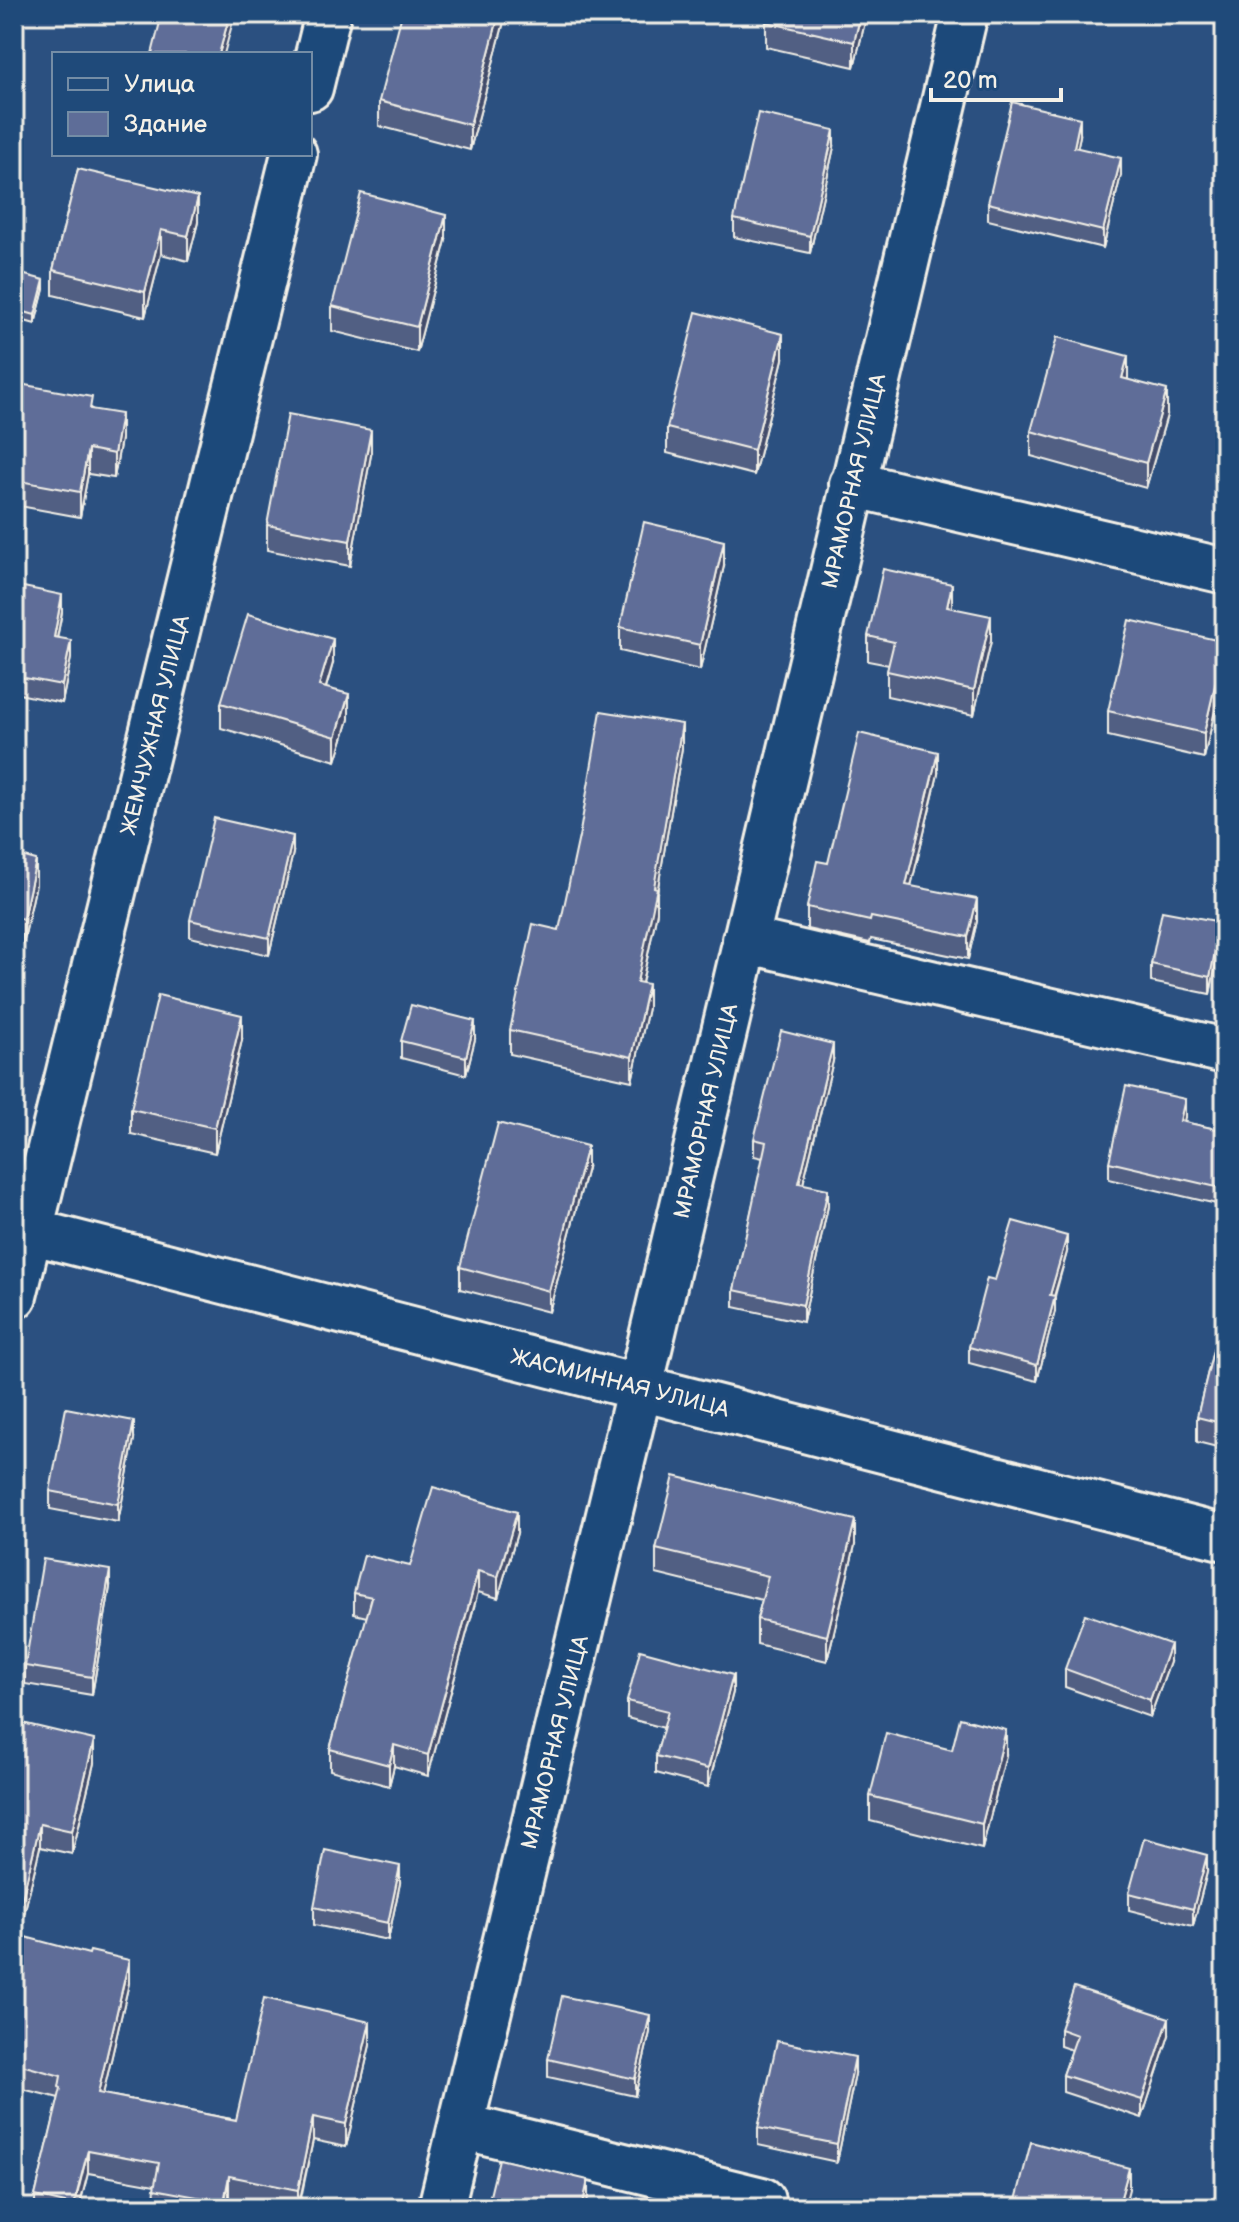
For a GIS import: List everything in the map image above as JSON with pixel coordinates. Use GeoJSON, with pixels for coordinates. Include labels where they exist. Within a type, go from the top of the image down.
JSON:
{"type":"FeatureCollection","features":[{"type":"Feature","properties":{"kind":"street"},"geometry":{"type":"LineString","coordinates":[[312,80],[328,14]]}},
{"type":"Feature","properties":{"kind":"street","name":"МРАМОРНАЯ УЛИЦА"},"geometry":{"type":"LineString","coordinates":[[441,2208],[640,1387],[965,14]]}},
{"type":"Feature","properties":{"kind":"street","name":"ЖЕМЧУЖНАЯ УЛИЦА"},"geometry":{"type":"LineString","coordinates":[[14,1296],[22,1229],[293,156]]}},
{"type":"Feature","properties":{"kind":"street"},"geometry":{"type":"LineString","coordinates":[[852,484],[1225,571]]}},
{"type":"Feature","properties":{"kind":"street"},"geometry":{"type":"LineString","coordinates":[[745,940],[1225,1051]]}},
{"type":"Feature","properties":{"kind":"street","name":"ЖАСМИННАЯ УЛИЦА"},"geometry":{"type":"LineString","coordinates":[[22,1229],[1225,1538]]}},
{"type":"Feature","properties":{"kind":"street"},"geometry":{"type":"LineString","coordinates":[[461,2126],[762,2200]]}},
{"type":"Feature","properties":{"kind":"building"},"geometry":{"type":"Polygon","coordinates":[[[162,14],[230,14],[220,52],[152,52],[162,14]]]}},
{"type":"Feature","properties":{"kind":"building"},"geometry":{"type":"Polygon","coordinates":[[[402,14],[499,14],[470,125],[379,101],[402,14]]]}},
{"type":"Feature","properties":{"kind":"building"},"geometry":{"type":"Polygon","coordinates":[[[768,14],[861,14],[854,42],[766,22],[768,14]]]}},
{"type":"Feature","properties":{"kind":"building"},"geometry":{"type":"Polygon","coordinates":[[[1012,102],[1080,118],[1074,147],[1121,158],[1103,231],[988,203],[1012,102]]]}},
{"type":"Feature","properties":{"kind":"building"},"geometry":{"type":"Polygon","coordinates":[[[758,113],[834,130],[810,236],[734,219],[758,113]]]}},
{"type":"Feature","properties":{"kind":"building"},"geometry":{"type":"Polygon","coordinates":[[[78,169],[198,197],[188,236],[161,230],[145,292],[53,270],[78,169]]]}},
{"type":"Feature","properties":{"kind":"building"},"geometry":{"type":"Polygon","coordinates":[[[361,193],[446,215],[417,327],[332,306],[361,193]]]}},
{"type":"Feature","properties":{"kind":"building"},"geometry":{"type":"Polygon","coordinates":[[[14,272],[44,280],[35,315],[14,309],[14,272]]]}},
{"type":"Feature","properties":{"kind":"building"},"geometry":{"type":"Polygon","coordinates":[[[696,312],[783,334],[754,450],[667,428],[696,312]]]}},
{"type":"Feature","properties":{"kind":"building"},"geometry":{"type":"Polygon","coordinates":[[[1057,337],[1128,356],[1122,378],[1167,390],[1146,463],[1031,431],[1057,337]]]}},
{"type":"Feature","properties":{"kind":"building"},"geometry":{"type":"Polygon","coordinates":[[[14,383],[92,397],[90,409],[121,414],[114,454],[88,449],[80,492],[14,480],[14,383]]]}},
{"type":"Feature","properties":{"kind":"building"},"geometry":{"type":"Polygon","coordinates":[[[288,414],[371,430],[350,541],[267,525],[288,414]]]}},
{"type":"Feature","properties":{"kind":"building"},"geometry":{"type":"Polygon","coordinates":[[[644,522],[724,541],[700,645],[620,627],[644,522]]]}},
{"type":"Feature","properties":{"kind":"building"},"geometry":{"type":"Polygon","coordinates":[[[883,569],[952,584],[947,607],[991,616],[974,690],[887,671],[894,642],[868,636],[883,569]]]}},
{"type":"Feature","properties":{"kind":"building"},"geometry":{"type":"Polygon","coordinates":[[[14,585],[62,595],[54,637],[71,640],[62,685],[14,676],[14,585]]]}},
{"type":"Feature","properties":{"kind":"building"},"geometry":{"type":"Polygon","coordinates":[[[248,614],[333,639],[319,686],[349,694],[336,737],[221,703],[248,614]]]}},
{"type":"Feature","properties":{"kind":"building"},"geometry":{"type":"Polygon","coordinates":[[[1129,620],[1225,642],[1204,733],[1108,711],[1129,620]]]}},
{"type":"Feature","properties":{"kind":"building"},"geometry":{"type":"Polygon","coordinates":[[[601,711],[682,724],[654,887],[657,888],[637,982],[648,984],[632,1057],[510,1030],[533,924],[559,930],[601,711]]]}},
{"type":"Feature","properties":{"kind":"building"},"geometry":{"type":"Polygon","coordinates":[[[859,733],[938,752],[906,885],[977,899],[968,937],[807,907],[817,861],[828,863],[859,733]]]}},
{"type":"Feature","properties":{"kind":"building"},"geometry":{"type":"Polygon","coordinates":[[[14,804],[20,805],[14,830],[14,804]]]}},
{"type":"Feature","properties":{"kind":"building"},"geometry":{"type":"Polygon","coordinates":[[[214,818],[293,836],[269,938],[190,920],[214,818]]]}},
{"type":"Feature","properties":{"kind":"building"},"geometry":{"type":"Polygon","coordinates":[[[14,854],[36,860],[23,919],[14,917],[14,854]]]}},
{"type":"Feature","properties":{"kind":"building"},"geometry":{"type":"Polygon","coordinates":[[[1162,911],[1221,922],[1210,977],[1151,964],[1162,911]]]}},
{"type":"Feature","properties":{"kind":"building"},"geometry":{"type":"Polygon","coordinates":[[[158,995],[242,1015],[215,1128],[131,1109],[158,995]]]}},
{"type":"Feature","properties":{"kind":"building"},"geometry":{"type":"Polygon","coordinates":[[[411,1005],[475,1021],[466,1057],[401,1041],[411,1005]]]}},
{"type":"Feature","properties":{"kind":"building"},"geometry":{"type":"Polygon","coordinates":[[[781,1031],[833,1044],[799,1183],[828,1189],[803,1305],[734,1290],[766,1142],[754,1139],[781,1031]]]}},
{"type":"Feature","properties":{"kind":"building"},"geometry":{"type":"Polygon","coordinates":[[[1126,1086],[1185,1099],[1180,1121],[1225,1131],[1225,1189],[1109,1162],[1126,1086]]]}},
{"type":"Feature","properties":{"kind":"building"},"geometry":{"type":"Polygon","coordinates":[[[498,1123],[587,1146],[549,1291],[460,1267],[498,1123]]]}},
{"type":"Feature","properties":{"kind":"building"},"geometry":{"type":"Polygon","coordinates":[[[1013,1221],[1067,1236],[1050,1295],[1055,1296],[1037,1365],[969,1347],[987,1278],[995,1280],[1013,1221]]]}},
{"type":"Feature","properties":{"kind":"building"},"geometry":{"type":"Polygon","coordinates":[[[1225,1301],[1225,1424],[1197,1417],[1225,1301]]]}},
{"type":"Feature","properties":{"kind":"building"},"geometry":{"type":"Polygon","coordinates":[[[66,1408],[134,1421],[118,1504],[50,1491],[66,1408]]]}},
{"type":"Feature","properties":{"kind":"building"},"geometry":{"type":"Polygon","coordinates":[[[674,1476],[855,1520],[827,1636],[757,1619],[768,1576],[656,1549],[674,1476]]]}},
{"type":"Feature","properties":{"kind":"building"},"geometry":{"type":"Polygon","coordinates":[[[433,1487],[517,1512],[498,1577],[478,1571],[428,1755],[394,1745],[389,1765],[330,1749],[372,1597],[354,1593],[364,1555],[410,1566],[433,1487]]]}},
{"type":"Feature","properties":{"kind":"building"},"geometry":{"type":"Polygon","coordinates":[[[43,1559],[110,1570],[92,1677],[25,1666],[43,1559]]]}},
{"type":"Feature","properties":{"kind":"building"},"geometry":{"type":"Polygon","coordinates":[[[1085,1614],[1170,1644],[1150,1700],[1065,1669],[1085,1614]]]}},
{"type":"Feature","properties":{"kind":"building"},"geometry":{"type":"Polygon","coordinates":[[[640,1650],[733,1675],[708,1769],[656,1756],[668,1711],[627,1701],[640,1650]]]}},
{"type":"Feature","properties":{"kind":"building"},"geometry":{"type":"Polygon","coordinates":[[[960,1718],[1006,1730],[982,1824],[870,1796],[886,1733],[952,1750],[960,1718]]]}},
{"type":"Feature","properties":{"kind":"building"},"geometry":{"type":"Polygon","coordinates":[[[14,1721],[94,1740],[72,1831],[40,1824],[14,1933],[14,1721]]]}},
{"type":"Feature","properties":{"kind":"building"},"geometry":{"type":"Polygon","coordinates":[[[1144,1838],[1207,1855],[1193,1909],[1129,1893],[1144,1838]]]}},
{"type":"Feature","properties":{"kind":"building"},"geometry":{"type":"Polygon","coordinates":[[[325,1850],[400,1866],[388,1923],[314,1907],[325,1850]]]}},
{"type":"Feature","properties":{"kind":"building"},"geometry":{"type":"Polygon","coordinates":[[[14,1934],[89,1954],[90,1951],[129,1960],[98,2093],[236,2120],[264,1998],[370,2022],[346,2124],[313,2117],[298,2190],[229,2176],[224,2202],[154,2189],[159,2163],[88,2150],[74,2205],[35,2196],[61,2088],[61,2076],[14,2063],[14,1934]]]}},
{"type":"Feature","properties":{"kind":"building"},"geometry":{"type":"Polygon","coordinates":[[[1074,1987],[1169,2018],[1142,2100],[1063,2075],[1077,2035],[1060,2029],[1074,1987]]]}},
{"type":"Feature","properties":{"kind":"building"},"geometry":{"type":"Polygon","coordinates":[[[562,1996],[650,2015],[635,2079],[548,2059],[562,1996]]]}},
{"type":"Feature","properties":{"kind":"building"},"geometry":{"type":"Polygon","coordinates":[[[777,2041],[855,2057],[837,2144],[758,2128],[777,2041]]]}},
{"type":"Feature","properties":{"kind":"building"},"geometry":{"type":"Polygon","coordinates":[[[1031,2142],[1129,2168],[1118,2208],[1014,2208],[1031,2142]]]}},
{"type":"Feature","properties":{"kind":"building"},"geometry":{"type":"Polygon","coordinates":[[[499,2159],[588,2180],[582,2208],[548,2205],[547,2208],[487,2208],[499,2159]]]}}]}
